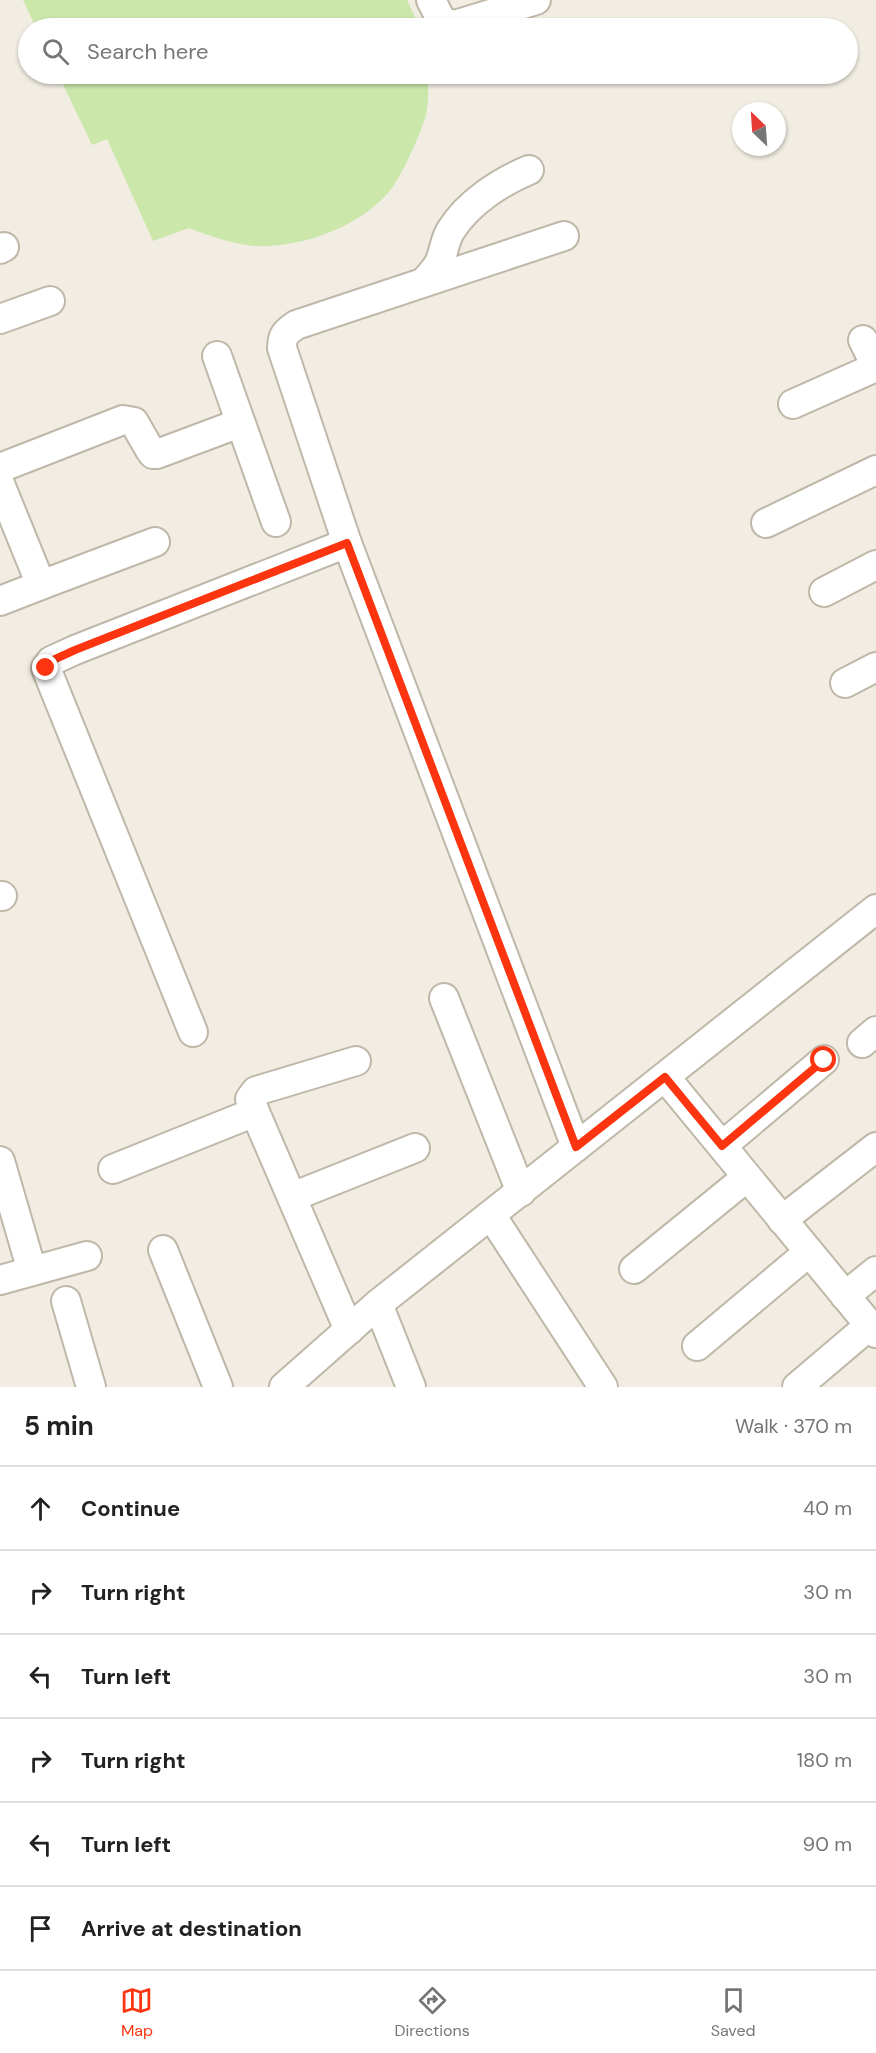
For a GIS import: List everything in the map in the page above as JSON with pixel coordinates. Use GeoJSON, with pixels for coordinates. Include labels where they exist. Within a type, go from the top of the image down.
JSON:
{"type":"FeatureCollection","features":[{"type":"Feature","properties":{"kind":"street"},"geometry":{"type":"LineString","coordinates":[[431,0],[439,18]]}},
{"type":"Feature","properties":{"kind":"street"},"geometry":{"type":"LineString","coordinates":[[476,18],[523,2]]}},
{"type":"Feature","properties":{"kind":"street"},"geometry":{"type":"LineString","coordinates":[[426,280],[439,263],[449,231],[457,222],[487,194],[511,177],[529,170]]}},
{"type":"Feature","properties":{"kind":"street"},"geometry":{"type":"LineString","coordinates":[[564,236],[296,325],[282,338],[282,348],[347,543],[576,1147]]}},
{"type":"Feature","properties":{"kind":"street"},"geometry":{"type":"LineString","coordinates":[[0,320],[50,301]]}},
{"type":"Feature","properties":{"kind":"street"},"geometry":{"type":"LineString","coordinates":[[793,404],[876,367],[863,340]]}},
{"type":"Feature","properties":{"kind":"street"},"geometry":{"type":"LineString","coordinates":[[217,356],[276,522]]}},
{"type":"Feature","properties":{"kind":"street"},"geometry":{"type":"LineString","coordinates":[[0,468],[123,420],[134,422],[150,450],[157,454],[240,423]]}},
{"type":"Feature","properties":{"kind":"street"},"geometry":{"type":"LineString","coordinates":[[766,523],[876,470]]}},
{"type":"Feature","properties":{"kind":"street"},"geometry":{"type":"LineString","coordinates":[[0,484],[41,585]]}},
{"type":"Feature","properties":{"kind":"street"},"geometry":{"type":"LineString","coordinates":[[0,601],[155,542]]}},
{"type":"Feature","properties":{"kind":"street"},"geometry":{"type":"LineString","coordinates":[[193,1032],[46,668],[51,661],[75,650],[347,543]]}},
{"type":"Feature","properties":{"kind":"street"},"geometry":{"type":"LineString","coordinates":[[824,592],[876,565]]}},
{"type":"Feature","properties":{"kind":"street"},"geometry":{"type":"LineString","coordinates":[[846,682],[876,667]]}},
{"type":"Feature","properties":{"kind":"street"},"geometry":{"type":"LineString","coordinates":[[284,1387],[378,1304],[876,909]]}},
{"type":"Feature","properties":{"kind":"street"},"geometry":{"type":"LineString","coordinates":[[444,998],[521,1192]]}},
{"type":"Feature","properties":{"kind":"street"},"geometry":{"type":"LineString","coordinates":[[722,1146],[824,1060]]}},
{"type":"Feature","properties":{"kind":"street"},"geometry":{"type":"LineString","coordinates":[[349,1330],[250,1099],[256,1091],[356,1061]]}},
{"type":"Feature","properties":{"kind":"street"},"geometry":{"type":"LineString","coordinates":[[665,1077],[873,1329],[797,1387]]}},
{"type":"Feature","properties":{"kind":"street"},"geometry":{"type":"LineString","coordinates":[[113,1169],[255,1112]]}},
{"type":"Feature","properties":{"kind":"street"},"geometry":{"type":"LineString","coordinates":[[782,1220],[876,1146]]}},
{"type":"Feature","properties":{"kind":"street"},"geometry":{"type":"LineString","coordinates":[[292,1197],[415,1148]]}},
{"type":"Feature","properties":{"kind":"street"},"geometry":{"type":"LineString","coordinates":[[0,1161],[32,1271]]}},
{"type":"Feature","properties":{"kind":"street"},"geometry":{"type":"LineString","coordinates":[[634,1269],[747,1177]]}},
{"type":"Feature","properties":{"kind":"street"},"geometry":{"type":"LineString","coordinates":[[491,1215],[603,1387]]}},
{"type":"Feature","properties":{"kind":"street"},"geometry":{"type":"LineString","coordinates":[[162,1250],[218,1387]]}},
{"type":"Feature","properties":{"kind":"street"},"geometry":{"type":"LineString","coordinates":[[697,1346],[809,1252]]}},
{"type":"Feature","properties":{"kind":"street"},"geometry":{"type":"LineString","coordinates":[[0,1280],[87,1256]]}},
{"type":"Feature","properties":{"kind":"street"},"geometry":{"type":"LineString","coordinates":[[846,1296],[876,1271]]}},
{"type":"Feature","properties":{"kind":"street"},"geometry":{"type":"LineString","coordinates":[[66,1301],[91,1387]]}},
{"type":"Feature","properties":{"kind":"street"},"geometry":{"type":"LineString","coordinates":[[378,1304],[411,1387]]}},
{"type":"Feature","properties":{"kind":"green space"},"geometry":{"type":"Polygon","coordinates":[[[23,0],[407,0],[415,18],[31,18],[23,0]]]}},
{"type":"Feature","properties":{"kind":"green space"},"geometry":{"type":"Polygon","coordinates":[[[63,84],[428,84],[426,115],[405,167],[388,193],[361,216],[344,226],[291,243],[255,246],[213,237],[189,228],[153,241],[107,139],[92,145],[63,84]]]}},
{"type":"Feature","properties":{"kind":"route"},"geometry":{"type":"LineString","coordinates":[[46,668],[51,661],[75,650],[347,543],[576,1147],[665,1077],[722,1146],[824,1060]]}}]}
